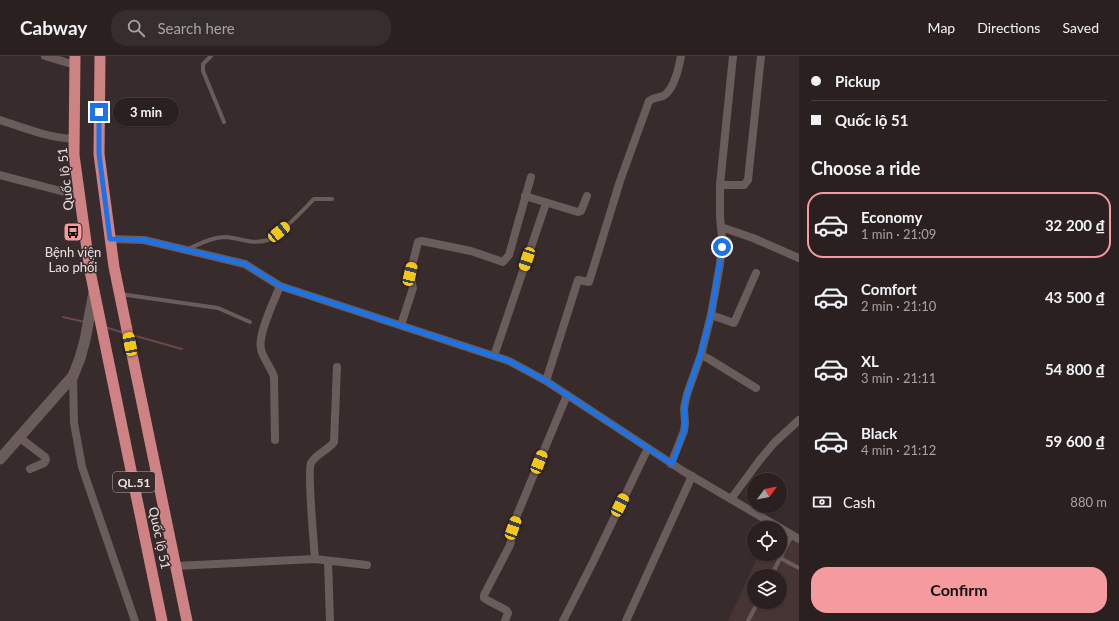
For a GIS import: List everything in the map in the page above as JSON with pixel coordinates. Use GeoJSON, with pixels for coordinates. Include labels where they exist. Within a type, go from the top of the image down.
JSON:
{"type":"FeatureCollection","features":[{"type":"Feature","properties":{"kind":"highway","name":"QL.51"},"geometry":{"type":"LineString","coordinates":[[100,56],[99,154],[110,239],[120,294]]}},
{"type":"Feature","properties":{"kind":"highway","name":"Quốc lộ 51"},"geometry":{"type":"LineString","coordinates":[[75,61],[74,155],[94,290],[162,621]]}},
{"type":"Feature","properties":{"kind":"highway","name":"Quốc lộ 51"},"geometry":{"type":"LineString","coordinates":[[120,294],[187,621]]}},
{"type":"Feature","properties":{"kind":"street"},"geometry":{"type":"LineString","coordinates":[[45,56],[75,61]]}},
{"type":"Feature","properties":{"kind":"street"},"geometry":{"type":"LineString","coordinates":[[546,381],[578,280],[589,282],[620,181],[649,101],[653,98],[662,96],[670,89],[678,70],[681,56]]}},
{"type":"Feature","properties":{"kind":"street"},"geometry":{"type":"LineString","coordinates":[[672,464],[684,431],[684,408],[687,394],[711,315],[722,247],[720,185],[733,56]]}},
{"type":"Feature","properties":{"kind":"street"},"geometry":{"type":"LineString","coordinates":[[720,185],[744,185],[748,180],[761,56]]}},
{"type":"Feature","properties":{"kind":"street"},"geometry":{"type":"LineString","coordinates":[[0,120],[31,131],[61,138],[74,139]]}},
{"type":"Feature","properties":{"kind":"street"},"geometry":{"type":"LineString","coordinates":[[0,175],[80,196]]}},
{"type":"Feature","properties":{"kind":"street"},"geometry":{"type":"LineString","coordinates":[[401,325],[414,288],[410,279],[410,274],[418,242],[422,241],[471,251],[503,262],[509,255],[531,177]]}},
{"type":"Feature","properties":{"kind":"street"},"geometry":{"type":"LineString","coordinates":[[525,196],[579,212],[581,211],[588,196]]}},
{"type":"Feature","properties":{"kind":"street"},"geometry":{"type":"LineString","coordinates":[[494,356],[546,203]]}},
{"type":"Feature","properties":{"kind":"street"},"geometry":{"type":"LineString","coordinates":[[721,227],[753,238],[799,258]]}},
{"type":"Feature","properties":{"kind":"street"},"geometry":{"type":"LineString","coordinates":[[110,239],[144,240],[245,264],[280,286],[518,365],[546,381],[672,464],[796,536]]}},
{"type":"Feature","properties":{"kind":"street"},"geometry":{"type":"LineString","coordinates":[[711,315],[734,323],[756,273]]}},
{"type":"Feature","properties":{"kind":"street"},"geometry":{"type":"LineString","coordinates":[[275,440],[274,377],[261,350],[260,342],[269,313],[280,286]]}},
{"type":"Feature","properties":{"kind":"street"},"geometry":{"type":"LineString","coordinates":[[0,459],[73,376],[80,358],[88,328],[94,290]]}},
{"type":"Feature","properties":{"kind":"street"},"geometry":{"type":"LineString","coordinates":[[700,355],[756,388]]}},
{"type":"Feature","properties":{"kind":"street"},"geometry":{"type":"LineString","coordinates":[[315,559],[310,465],[334,442],[337,367]]}},
{"type":"Feature","properties":{"kind":"street"},"geometry":{"type":"LineString","coordinates":[[73,376],[74,422],[82,467],[135,621]]}},
{"type":"Feature","properties":{"kind":"street"},"geometry":{"type":"LineString","coordinates":[[505,621],[508,613],[506,610],[484,598],[484,595],[510,545],[515,522],[567,395]]}},
{"type":"Feature","properties":{"kind":"street"},"geometry":{"type":"LineString","coordinates":[[731,499],[774,443],[799,420]]}},
{"type":"Feature","properties":{"kind":"street"},"geometry":{"type":"LineString","coordinates":[[20,438],[45,457],[46,460],[44,463],[30,469]]}},
{"type":"Feature","properties":{"kind":"street"},"geometry":{"type":"LineString","coordinates":[[563,621],[648,448]]}},
{"type":"Feature","properties":{"kind":"street"},"geometry":{"type":"LineString","coordinates":[[626,621],[692,476]]}},
{"type":"Feature","properties":{"kind":"street"},"geometry":{"type":"LineString","coordinates":[[176,566],[315,559],[367,564]]}},
{"type":"Feature","properties":{"kind":"street"},"geometry":{"type":"LineString","coordinates":[[328,561],[330,621]]}},
{"type":"Feature","properties":{"kind":"lane"},"geometry":{"type":"LineString","coordinates":[[211,56],[203,64],[202,71],[224,122]]}},
{"type":"Feature","properties":{"kind":"lane"},"geometry":{"type":"LineString","coordinates":[[185,250],[212,239],[225,237],[252,243],[269,240],[288,225],[314,200],[332,199]]}},
{"type":"Feature","properties":{"kind":"lane"},"geometry":{"type":"LineString","coordinates":[[120,294],[218,308],[250,322]]}},
{"type":"Feature","properties":{"kind":"lane"},"geometry":{"type":"LineString","coordinates":[[787,548],[796,536]]}},
{"type":"Feature","properties":{"kind":"lane"},"geometry":{"type":"LineString","coordinates":[[786,561],[799,568]]}},
{"type":"Feature","properties":{"kind":"lane"},"geometry":{"type":"LineString","coordinates":[[748,621],[754,609]]}},
{"type":"Feature","properties":{"kind":"shaded area"},"geometry":{"type":"Polygon","coordinates":[[[787,535],[799,542],[799,621],[728,621],[747,580],[747,609],[787,609],[787,569],[752,569],[756,561],[787,561],[787,535]]]}},
{"type":"Feature","properties":{"kind":"waterway"},"geometry":{"type":"LineString","coordinates":[[63,317],[85,322]]}},
{"type":"Feature","properties":{"kind":"waterway"},"geometry":{"type":"LineString","coordinates":[[105,327],[124,333]]}},
{"type":"Feature","properties":{"kind":"waterway"},"geometry":{"type":"LineString","coordinates":[[132,335],[182,349]]}},
{"type":"Feature","properties":{"kind":"place","name":"Bệnh viện Lao phổi"},"geometry":{"type":"Point","coordinates":[73,232]}},
{"type":"Feature","properties":{"kind":"route"},"geometry":{"type":"LineString","coordinates":[[99,112],[99,154],[110,239],[144,240],[245,264],[280,286],[509,361],[546,381],[672,464],[684,431],[684,408],[687,394],[711,315],[722,247]]}}]}
